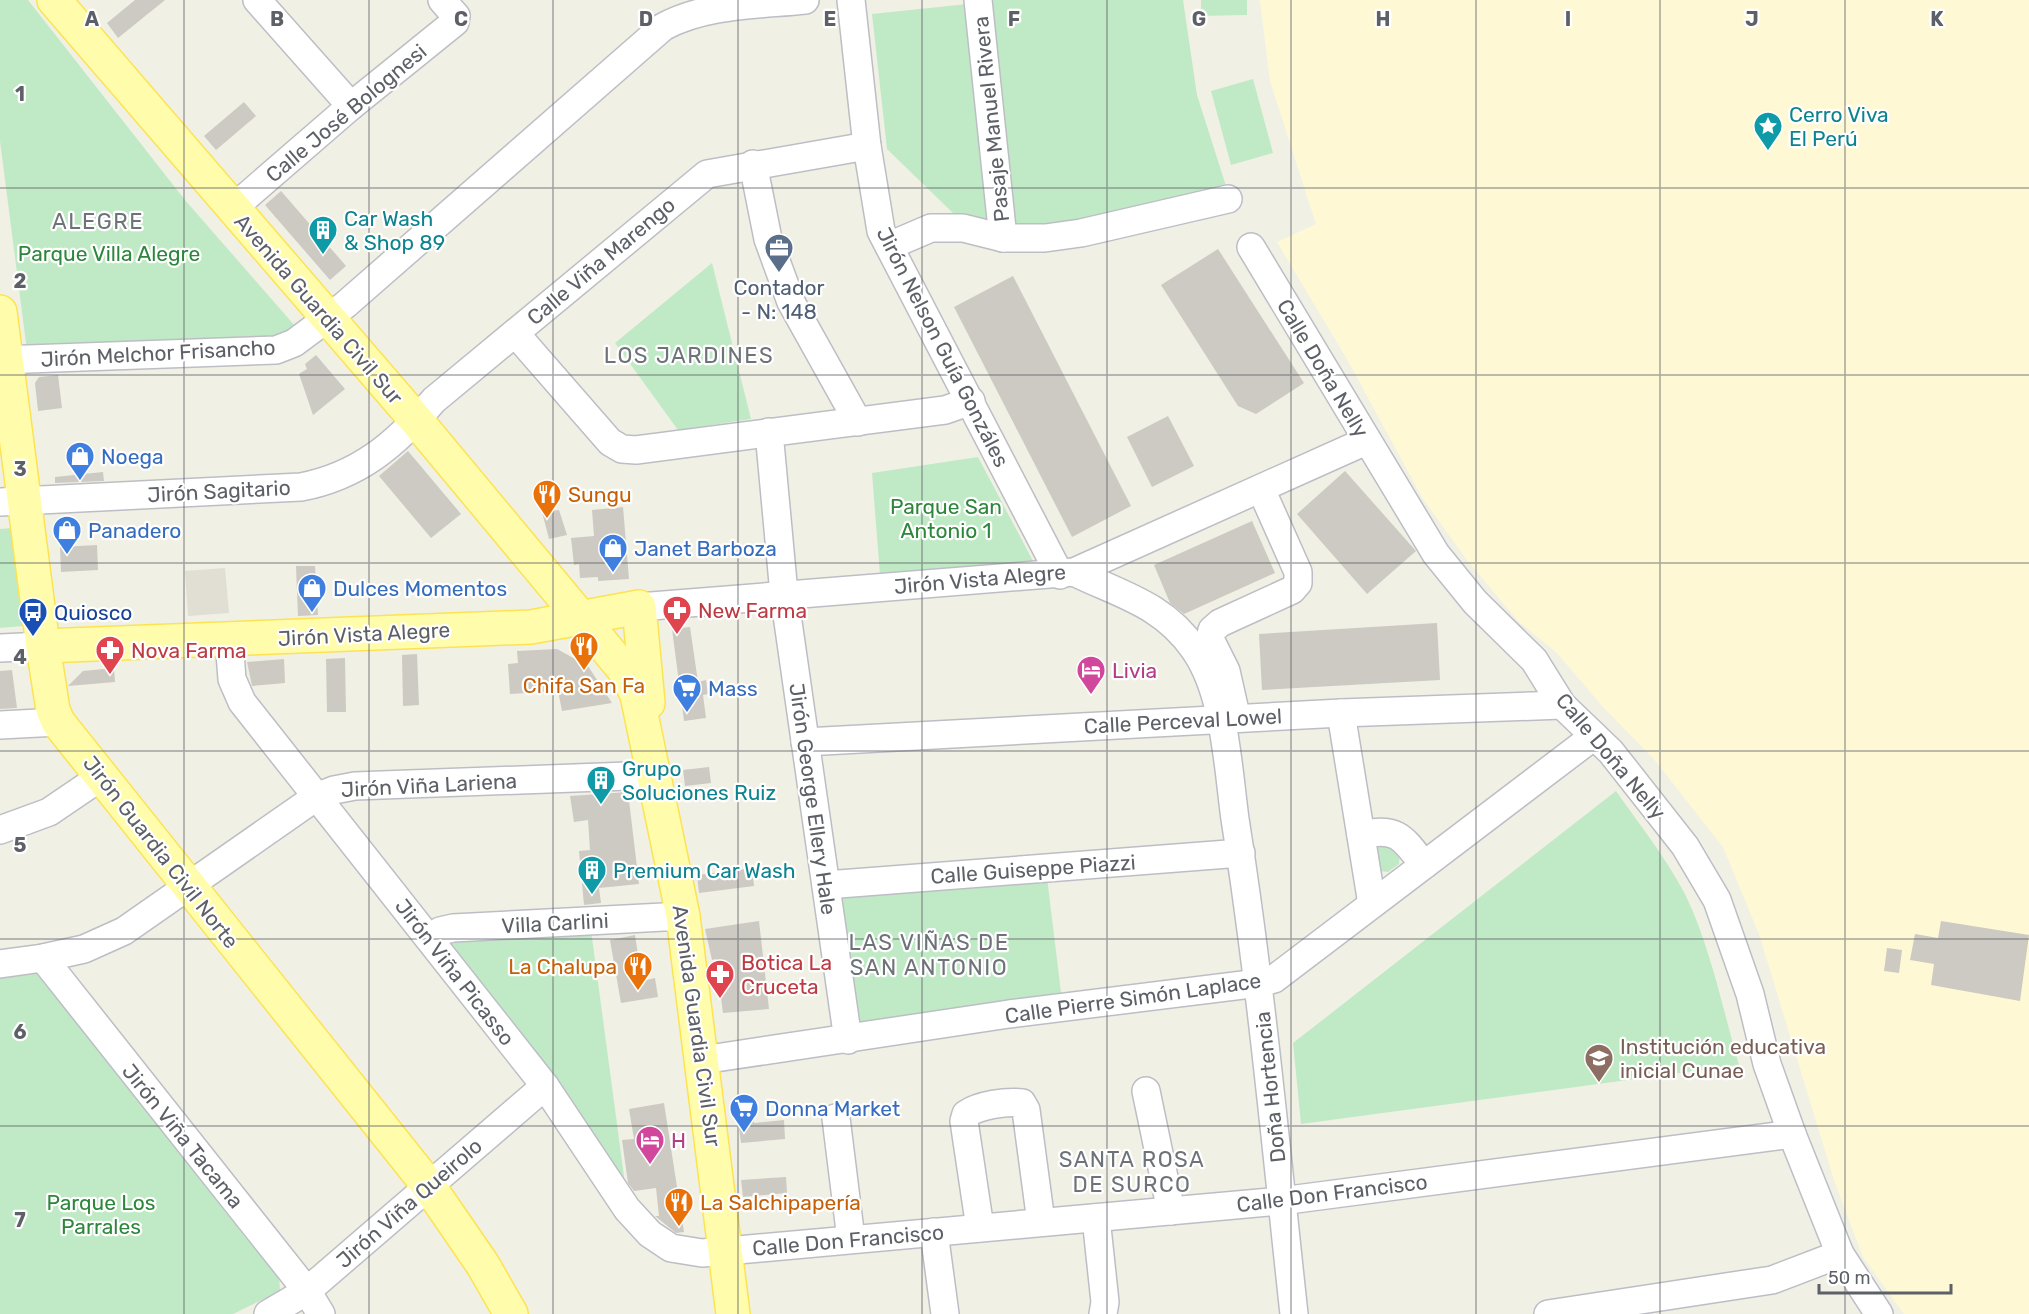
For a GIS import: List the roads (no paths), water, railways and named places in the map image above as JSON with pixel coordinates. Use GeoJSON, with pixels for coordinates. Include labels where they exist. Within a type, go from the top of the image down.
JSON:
{"type":"FeatureCollection","features":[{"type":"Feature","properties":{"kind":"main road","name":"Avenida Guardia Civil Sur"},"geometry":{"type":"LineString","coordinates":[[54,0],[232,209],[330,318],[626,672],[637,695],[683,916],[727,1251],[733,1314]]}},
{"type":"Feature","properties":{"kind":"main road","name":"Jirón Guardia Civil Norte"},"geometry":{"type":"LineString","coordinates":[[0,312],[13,501],[43,646],[53,710],[58,722],[428,1185],[483,1265],[511,1314]]}},
{"type":"Feature","properties":{"kind":"main road","name":"Avenida Guardia Civil Sur"},"geometry":{"type":"LineString","coordinates":[[639,607],[655,775]]}},
{"type":"Feature","properties":{"kind":"main road"},"geometry":{"type":"LineString","coordinates":[[583,619],[639,607]]}},
{"type":"Feature","properties":{"kind":"main road","name":"Jirón Vista Alegre"},"geometry":{"type":"LineString","coordinates":[[43,646],[531,627],[583,619]]}},
{"type":"Feature","properties":{"kind":"street"},"geometry":{"type":"LineString","coordinates":[[257,0],[351,105]]}},
{"type":"Feature","properties":{"kind":"street","name":"Jirón Melchor Frisancho"},"geometry":{"type":"LineString","coordinates":[[3,360],[276,350],[291,345],[330,318],[663,27],[685,16],[706,11],[805,0]]}},
{"type":"Feature","properties":{"kind":"street","name":"Jirón Nelson Guía Gonzáles"},"geometry":{"type":"LineString","coordinates":[[851,0],[877,216],[889,246],[971,401],[1067,573]]}},
{"type":"Feature","properties":{"kind":"street","name":"Pasaje Manuel Rivera"},"geometry":{"type":"LineString","coordinates":[[978,0],[1003,238]]}},
{"type":"Feature","properties":{"kind":"street","name":"Calle José Bolognesi"},"geometry":{"type":"LineString","coordinates":[[232,209],[351,105],[455,22],[449,8]]}},
{"type":"Feature","properties":{"kind":"street","name":"Calle Viña Marengo"},"geometry":{"type":"LineString","coordinates":[[867,146],[753,164],[707,174],[693,183],[515,333],[610,442],[622,449],[636,450],[858,422],[945,410],[971,401]]}},
{"type":"Feature","properties":{"kind":"street"},"geometry":{"type":"LineString","coordinates":[[753,164],[768,239],[791,302],[858,422]]}},
{"type":"Feature","properties":{"kind":"street"},"geometry":{"type":"LineString","coordinates":[[889,246],[932,228],[963,228],[1003,238],[1045,238],[1081,233],[1228,199]]}},
{"type":"Feature","properties":{"kind":"street","name":"Calle Doña Nelly"},"geometry":{"type":"LineString","coordinates":[[1251,248],[1436,554],[1474,602],[1534,660],[1562,705],[1611,752],[1685,846],[1718,900],[1750,994],[1767,1064],[1792,1134],[1840,1254],[1868,1311]]}},
{"type":"Feature","properties":{"kind":"street","name":"Jirón Sagitario"},"geometry":{"type":"LineString","coordinates":[[13,501],[302,487],[345,476],[368,462],[416,420],[434,400],[515,333]]}},
{"type":"Feature","properties":{"kind":"street","name":"Jirón George Ellery Hale"},"geometry":{"type":"LineString","coordinates":[[769,432],[784,594],[848,1040]]}},
{"type":"Feature","properties":{"kind":"street","name":"Jirón Vista Alegre"},"geometry":{"type":"LineString","coordinates":[[639,607],[1067,573],[1366,441]]}},
{"type":"Feature","properties":{"kind":"street"},"geometry":{"type":"LineString","coordinates":[[1228,718],[1226,671],[1210,639],[1212,630],[1220,623],[1292,590],[1298,583],[1298,572],[1261,489]]}},
{"type":"Feature","properties":{"kind":"street"},"geometry":{"type":"LineString","coordinates":[[1067,573],[1149,606],[1181,631],[1205,668],[1228,718]]}},
{"type":"Feature","properties":{"kind":"street","name":"Jirón Viña Picasso"},"geometry":{"type":"LineString","coordinates":[[229,640],[232,679],[236,691],[316,797],[545,1086],[627,1209],[650,1234],[671,1248],[702,1253],[727,1251]]}},
{"type":"Feature","properties":{"kind":"street","name":"Jirón Vista Alegre"},"geometry":{"type":"LineString","coordinates":[[0,648],[43,646]]}},
{"type":"Feature","properties":{"kind":"street","name":"Calle Perceval Lowel"},"geometry":{"type":"LineString","coordinates":[[805,742],[1341,712],[1562,705]]}},
{"type":"Feature","properties":{"kind":"street"},"geometry":{"type":"LineString","coordinates":[[1341,712],[1372,904]]}},
{"type":"Feature","properties":{"kind":"street","name":"Doña Hortencia"},"geometry":{"type":"LineString","coordinates":[[1228,718],[1240,853],[1259,983],[1276,1126],[1281,1201],[1294,1314]]}},
{"type":"Feature","properties":{"kind":"street"},"geometry":{"type":"LineString","coordinates":[[0,725],[58,722]]}},
{"type":"Feature","properties":{"kind":"street","name":"Calle Pierre Simón Laplace"},"geometry":{"type":"LineString","coordinates":[[702,1059],[848,1040],[1009,1014],[1259,983],[1274,979],[1594,736]]}},
{"type":"Feature","properties":{"kind":"street","name":"Jirón Viña Lariena"},"geometry":{"type":"LineString","coordinates":[[0,964],[84,949],[124,931],[316,797],[334,790],[355,786],[655,775]]}},
{"type":"Feature","properties":{"kind":"street"},"geometry":{"type":"LineString","coordinates":[[0,830],[49,812],[102,776]]}},
{"type":"Feature","properties":{"kind":"street"},"geometry":{"type":"LineString","coordinates":[[1360,835],[1378,831],[1390,832],[1402,837],[1424,865]]}},
{"type":"Feature","properties":{"kind":"street","name":"Calle Guiseppe Piazzi"},"geometry":{"type":"LineString","coordinates":[[826,885],[1240,853]]}},
{"type":"Feature","properties":{"kind":"street","name":"Villa Carlini"},"geometry":{"type":"LineString","coordinates":[[430,938],[440,931],[453,928],[683,916]]}},
{"type":"Feature","properties":{"kind":"street","name":"Jirón Viña Tacama"},"geometry":{"type":"LineString","coordinates":[[43,958],[169,1121],[307,1291],[321,1314]]}},
{"type":"Feature","properties":{"kind":"street","name":"Jirón Viña Queirolo"},"geometry":{"type":"LineString","coordinates":[[268,1314],[307,1291],[545,1086]]}},
{"type":"Feature","properties":{"kind":"street"},"geometry":{"type":"LineString","coordinates":[[1146,1091],[1171,1211]]}},
{"type":"Feature","properties":{"kind":"street"},"geometry":{"type":"LineString","coordinates":[[980,1228],[964,1121],[966,1114],[974,1109],[1015,1102],[1022,1103],[1026,1110],[1041,1222]]}},
{"type":"Feature","properties":{"kind":"street"},"geometry":{"type":"LineString","coordinates":[[836,1119],[851,1239]]}},
{"type":"Feature","properties":{"kind":"street","name":"Calle Don Francisco"},"geometry":{"type":"LineString","coordinates":[[727,1251],[1281,1201],[1792,1134]]}},
{"type":"Feature","properties":{"kind":"street"},"geometry":{"type":"LineString","coordinates":[[1096,1218],[1105,1302],[1102,1314]]}},
{"type":"Feature","properties":{"kind":"street"},"geometry":{"type":"LineString","coordinates":[[934,1232],[945,1314]]}},
{"type":"Feature","properties":{"kind":"street"},"geometry":{"type":"LineString","coordinates":[[1557,1313],[1683,1305],[1773,1280],[1840,1254]]}},
{"type":"Feature","properties":{"kind":"place","name":"Cerro Viva El Perú"},"geometry":{"type":"Point","coordinates":[1768,152]}},
{"type":"Feature","properties":{"kind":"place","name":"Car Wash & Shop 89"},"geometry":{"type":"Point","coordinates":[323,256]}},
{"type":"Feature","properties":{"kind":"place","name":"Contador - N: 148"},"geometry":{"type":"Point","coordinates":[779,274]}},
{"type":"Feature","properties":{"kind":"place","name":"Noega"},"geometry":{"type":"Point","coordinates":[80,482]}},
{"type":"Feature","properties":{"kind":"place","name":"Sungu"},"geometry":{"type":"Point","coordinates":[547,520]}},
{"type":"Feature","properties":{"kind":"place","name":"Panadero"},"geometry":{"type":"Point","coordinates":[67,556]}},
{"type":"Feature","properties":{"kind":"place","name":"Janet Barboza"},"geometry":{"type":"Point","coordinates":[613,574]}},
{"type":"Feature","properties":{"kind":"place","name":"Dulces Momentos"},"geometry":{"type":"Point","coordinates":[312,614]}},
{"type":"Feature","properties":{"kind":"place","name":"New Farma"},"geometry":{"type":"Point","coordinates":[677,636]}},
{"type":"Feature","properties":{"kind":"place","name":"Quiosco"},"geometry":{"type":"Point","coordinates":[33,638]}},
{"type":"Feature","properties":{"kind":"place","name":"Chifa San Fa"},"geometry":{"type":"Point","coordinates":[584,672]}},
{"type":"Feature","properties":{"kind":"place","name":"Nova Farma"},"geometry":{"type":"Point","coordinates":[110,676]}},
{"type":"Feature","properties":{"kind":"place","name":"Livia"},"geometry":{"type":"Point","coordinates":[1091,696]}},
{"type":"Feature","properties":{"kind":"place","name":"Mass"},"geometry":{"type":"Point","coordinates":[687,714]}},
{"type":"Feature","properties":{"kind":"place","name":"Grupo Soluciones Ruiz"},"geometry":{"type":"Point","coordinates":[601,806]}},
{"type":"Feature","properties":{"kind":"place","name":"Premium Car Wash"},"geometry":{"type":"Point","coordinates":[592,896]}},
{"type":"Feature","properties":{"kind":"place","name":"La Chalupa"},"geometry":{"type":"Point","coordinates":[638,992]}},
{"type":"Feature","properties":{"kind":"place","name":"Botica La Cruceta"},"geometry":{"type":"Point","coordinates":[720,1000]}},
{"type":"Feature","properties":{"kind":"place","name":"Institución educativa inicial Cunae"},"geometry":{"type":"Point","coordinates":[1599,1084]}},
{"type":"Feature","properties":{"kind":"place","name":"Donna Market"},"geometry":{"type":"Point","coordinates":[744,1134]}},
{"type":"Feature","properties":{"kind":"place","name":"H"},"geometry":{"type":"Point","coordinates":[650,1166]}},
{"type":"Feature","properties":{"kind":"place","name":"La Salchipapería"},"geometry":{"type":"Point","coordinates":[679,1228]}},
{"type":"Feature","properties":{"kind":"district","name":"ALEGRE"},"geometry":{"type":"Point","coordinates":[98,221]}},
{"type":"Feature","properties":{"kind":"district","name":"LOS JARDINES"},"geometry":{"type":"Point","coordinates":[689,355]}},
{"type":"Feature","properties":{"kind":"district","name":"LAS VIÑAS DE SAN ANTONIO"},"geometry":{"type":"Point","coordinates":[929,954]}},
{"type":"Feature","properties":{"kind":"district","name":"SANTA ROSA DE SURCO"},"geometry":{"type":"Point","coordinates":[1132,1172]}},
{"type":"Feature","properties":{"kind":"park label","name":"Parque Villa Alegre"},"geometry":{"type":"Point","coordinates":[109,253]}},
{"type":"Feature","properties":{"kind":"park label","name":"Parque San Antonio 1"},"geometry":{"type":"Point","coordinates":[946,518]}},
{"type":"Feature","properties":{"kind":"park label","name":"Parque Los Parrales"},"geometry":{"type":"Point","coordinates":[101,1214]}}]}
